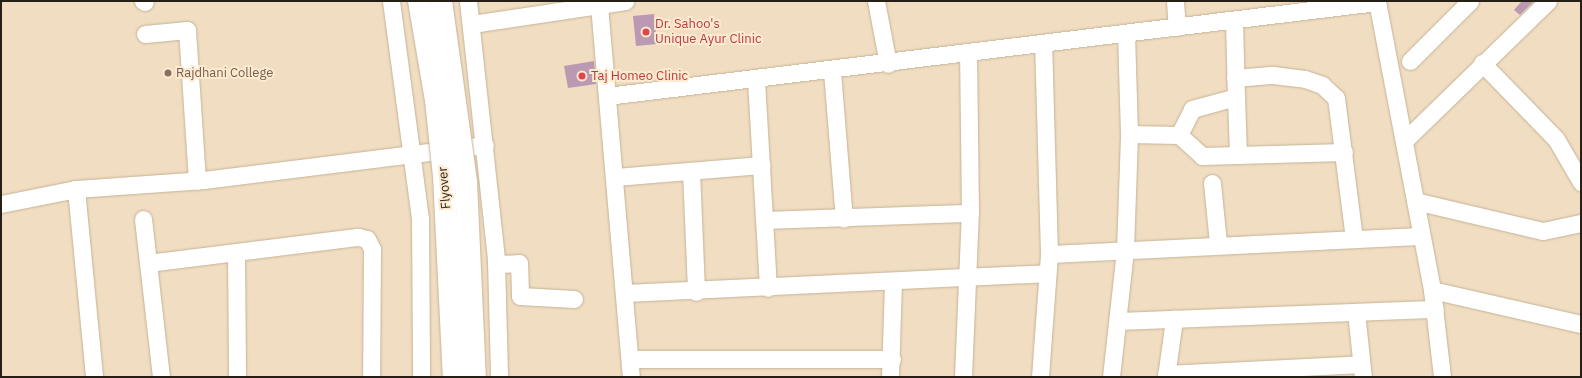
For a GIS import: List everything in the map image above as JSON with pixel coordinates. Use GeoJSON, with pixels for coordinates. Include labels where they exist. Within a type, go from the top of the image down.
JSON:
{"type":"FeatureCollection","features":[{"type":"Feature","properties":{"kind":"highway","name":"Flyover"},"geometry":{"type":"LineString","coordinates":[[419,1],[436,100],[444,176],[454,377]]}},
{"type":"Feature","properties":{"kind":"highway","name":"Flyover"},"geometry":{"type":"LineString","coordinates":[[441,1],[466,182],[475,377]]}},
{"type":"Feature","properties":{"kind":"street"},"geometry":{"type":"LineString","coordinates":[[392,1],[420,218],[421,377]]}},
{"type":"Feature","properties":{"kind":"street"},"geometry":{"type":"LineString","coordinates":[[468,1],[472,24],[496,264],[499,377]]}},
{"type":"Feature","properties":{"kind":"street"},"geometry":{"type":"LineString","coordinates":[[472,24],[625,1]]}},
{"type":"Feature","properties":{"kind":"street"},"geometry":{"type":"LineString","coordinates":[[876,1],[888,64]]}},
{"type":"Feature","properties":{"kind":"street"},"geometry":{"type":"LineString","coordinates":[[1175,1],[1177,27]]}},
{"type":"Feature","properties":{"kind":"street"},"geometry":{"type":"LineString","coordinates":[[608,96],[832,71],[1377,1],[1432,290],[1443,377]]}},
{"type":"Feature","properties":{"kind":"street"},"geometry":{"type":"LineString","coordinates":[[1410,61],[1470,1]]}},
{"type":"Feature","properties":{"kind":"street"},"geometry":{"type":"LineString","coordinates":[[1404,141],[1482,63],[1548,1]]}},
{"type":"Feature","properties":{"kind":"street"},"geometry":{"type":"LineString","coordinates":[[599,5],[631,359],[631,377]]}},
{"type":"Feature","properties":{"kind":"street"},"geometry":{"type":"LineString","coordinates":[[1234,20],[1238,155]]}},
{"type":"Feature","properties":{"kind":"street"},"geometry":{"type":"LineString","coordinates":[[145,34],[187,30],[197,181]]}},
{"type":"Feature","properties":{"kind":"street"},"geometry":{"type":"LineString","coordinates":[[1111,377],[1120,321],[1125,250],[1129,134],[1126,34]]}},
{"type":"Feature","properties":{"kind":"street"},"geometry":{"type":"LineString","coordinates":[[1040,377],[1046,273],[1049,254],[1043,44]]}},
{"type":"Feature","properties":{"kind":"street"},"geometry":{"type":"LineString","coordinates":[[963,377],[970,277],[968,53]]}},
{"type":"Feature","properties":{"kind":"street"},"geometry":{"type":"LineString","coordinates":[[1482,63],[1556,139],[1581,182]]}},
{"type":"Feature","properties":{"kind":"street"},"geometry":{"type":"LineString","coordinates":[[832,71],[844,219]]}},
{"type":"Feature","properties":{"kind":"street"},"geometry":{"type":"LineString","coordinates":[[1236,78],[1273,75],[1322,85],[1336,98],[1354,239]]}},
{"type":"Feature","properties":{"kind":"street"},"geometry":{"type":"LineString","coordinates":[[756,80],[768,288]]}},
{"type":"Feature","properties":{"kind":"street"},"geometry":{"type":"LineString","coordinates":[[1179,135],[1192,109],[1236,97]]}},
{"type":"Feature","properties":{"kind":"street"},"geometry":{"type":"LineString","coordinates":[[1129,134],[1179,135],[1202,156],[1344,152]]}},
{"type":"Feature","properties":{"kind":"street"},"geometry":{"type":"LineString","coordinates":[[1,204],[76,189],[197,181],[413,157],[484,145]]}},
{"type":"Feature","properties":{"kind":"street"},"geometry":{"type":"LineString","coordinates":[[615,177],[762,164]]}},
{"type":"Feature","properties":{"kind":"street"},"geometry":{"type":"LineString","coordinates":[[691,171],[696,292]]}},
{"type":"Feature","properties":{"kind":"street"},"geometry":{"type":"LineString","coordinates":[[1212,183],[1218,243]]}},
{"type":"Feature","properties":{"kind":"street"},"geometry":{"type":"LineString","coordinates":[[76,189],[94,377]]}},
{"type":"Feature","properties":{"kind":"street"},"geometry":{"type":"LineString","coordinates":[[1415,201],[1543,231],[1581,223]]}},
{"type":"Feature","properties":{"kind":"street"},"geometry":{"type":"LineString","coordinates":[[765,220],[844,219],[970,213]]}},
{"type":"Feature","properties":{"kind":"street"},"geometry":{"type":"LineString","coordinates":[[143,219],[161,377]]}},
{"type":"Feature","properties":{"kind":"street"},"geometry":{"type":"LineString","coordinates":[[1049,254],[1218,243],[1421,236]]}},
{"type":"Feature","properties":{"kind":"street"},"geometry":{"type":"LineString","coordinates":[[148,263],[358,237],[367,239],[372,249],[371,377]]}},
{"type":"Feature","properties":{"kind":"street"},"geometry":{"type":"LineString","coordinates":[[236,253],[237,377]]}},
{"type":"Feature","properties":{"kind":"street"},"geometry":{"type":"LineString","coordinates":[[496,264],[519,263],[520,296],[574,299]]}},
{"type":"Feature","properties":{"kind":"street"},"geometry":{"type":"LineString","coordinates":[[625,293],[696,292],[1046,273]]}},
{"type":"Feature","properties":{"kind":"street"},"geometry":{"type":"LineString","coordinates":[[890,377],[892,359],[893,281]]}},
{"type":"Feature","properties":{"kind":"street"},"geometry":{"type":"LineString","coordinates":[[1432,290],[1581,324]]}},
{"type":"Feature","properties":{"kind":"street"},"geometry":{"type":"LineString","coordinates":[[1120,321],[1435,309]]}},
{"type":"Feature","properties":{"kind":"street"},"geometry":{"type":"LineString","coordinates":[[1174,319],[1166,375],[1362,370],[1356,312]]}},
{"type":"Feature","properties":{"kind":"street"},"geometry":{"type":"LineString","coordinates":[[631,359],[699,369],[892,359]]}},
{"type":"Feature","properties":{"kind":"building"},"geometry":{"type":"Polygon","coordinates":[[[1522,1],[1534,1],[1520,15],[1514,10],[1522,1]]]}},
{"type":"Feature","properties":{"kind":"building"},"geometry":{"type":"Polygon","coordinates":[[[654,14],[657,44],[636,46],[633,16],[654,14]]]}},
{"type":"Feature","properties":{"kind":"building"},"geometry":{"type":"Polygon","coordinates":[[[594,61],[596,84],[568,88],[564,66],[594,61]]]}},
{"type":"Feature","properties":{"kind":"place","name":"Dr. Sahoo's Unique Ayur Clinic"},"geometry":{"type":"Point","coordinates":[646,32]}},
{"type":"Feature","properties":{"kind":"place","name":"Rajdhani College"},"geometry":{"type":"Point","coordinates":[168,73]}},
{"type":"Feature","properties":{"kind":"place","name":"Taj Homeo Clinic"},"geometry":{"type":"Point","coordinates":[582,76]}}]}
